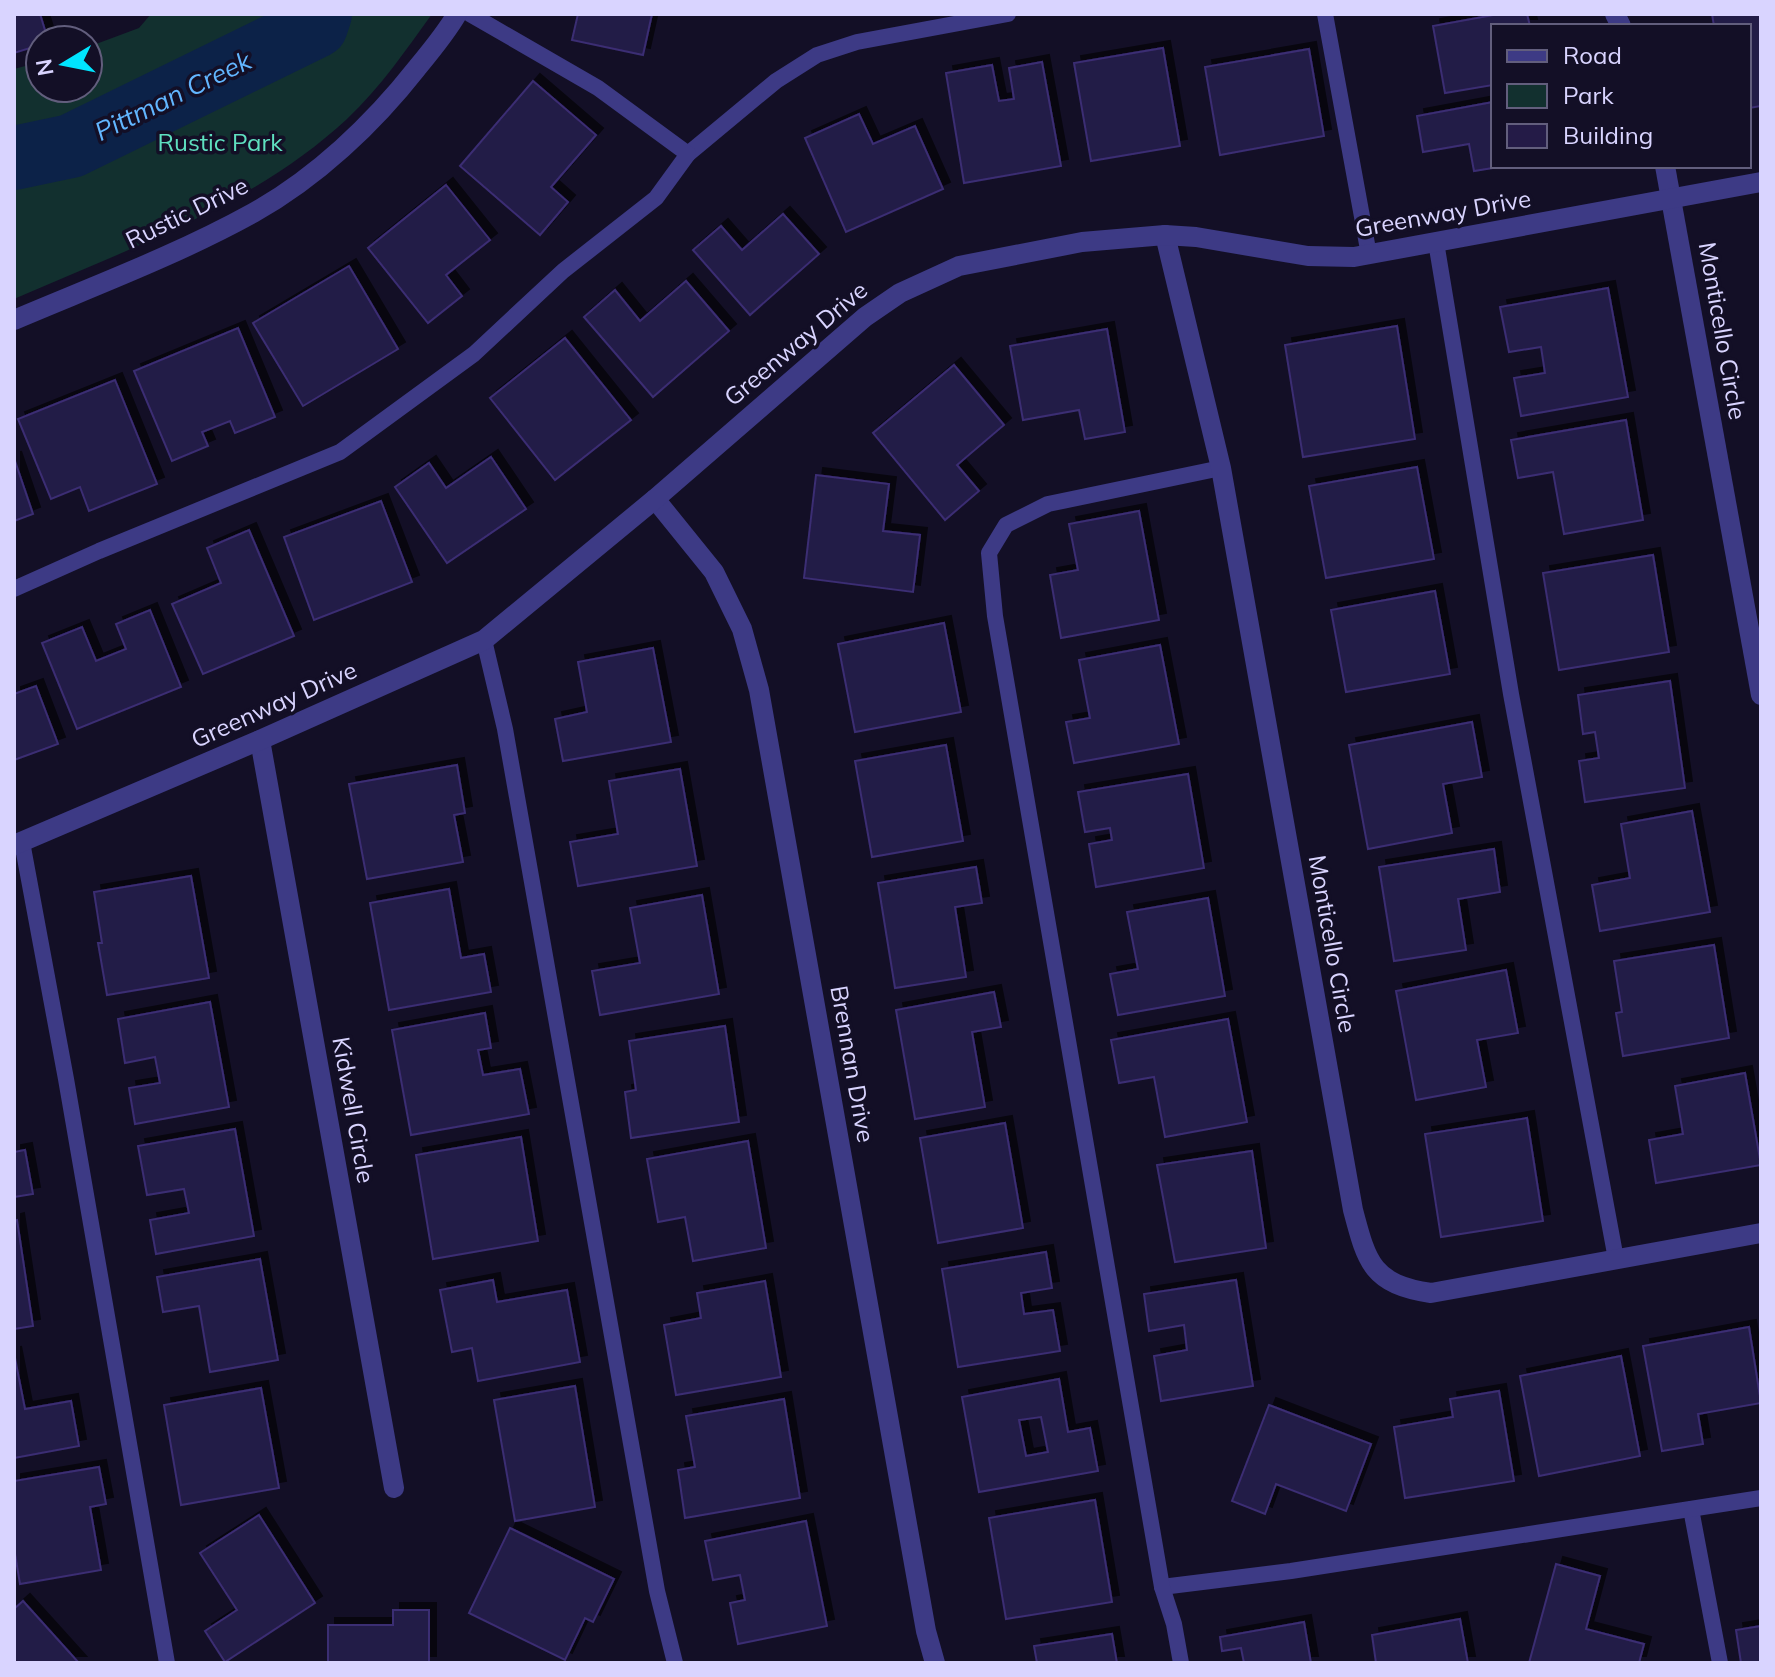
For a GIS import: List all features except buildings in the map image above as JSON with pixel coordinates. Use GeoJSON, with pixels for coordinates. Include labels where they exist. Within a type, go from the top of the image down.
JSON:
{"type":"FeatureCollection","features":[{"type":"Feature","properties":{"kind":"street","name":"Rustic Drive"},"geometry":{"type":"LineString","coordinates":[[14,320],[200,240],[255,212],[299,182],[380,111],[457,14]]}},
{"type":"Feature","properties":{"kind":"street","name":"Monticello Circle"},"geometry":{"type":"LineString","coordinates":[[1665,168],[1761,695]]}},
{"type":"Feature","properties":{"kind":"street","name":"Greenway Drive"},"geometry":{"type":"LineString","coordinates":[[18,844],[484,640],[655,499],[865,317],[900,293],[959,266],[1082,242],[1165,235],[1196,237],[1308,256],[1354,257],[1761,182]]}},
{"type":"Feature","properties":{"kind":"street","name":"Monticello Circle"},"geometry":{"type":"LineString","coordinates":[[1165,235],[1221,468],[1353,1210],[1365,1255],[1379,1273],[1406,1289],[1431,1293],[1761,1233]]}},
{"type":"Feature","properties":{"kind":"street","name":"Brennan Drive"},"geometry":{"type":"LineString","coordinates":[[655,499],[714,572],[742,629],[759,690],[926,1631],[935,1663]]}},
{"type":"Feature","properties":{"kind":"street","name":"Kidwell Circle"},"geometry":{"type":"LineString","coordinates":[[260,740],[394,1488]]}},
{"type":"Feature","properties":{"kind":"lane"},"geometry":{"type":"LineString","coordinates":[[470,14],[598,88],[688,154]]}},
{"type":"Feature","properties":{"kind":"lane"},"geometry":{"type":"LineString","coordinates":[[14,589],[340,452],[474,354],[563,271],[656,198],[688,154],[776,81],[817,55],[857,42],[1008,14]]}},
{"type":"Feature","properties":{"kind":"lane"},"geometry":{"type":"LineString","coordinates":[[1325,14],[1369,255]]}},
{"type":"Feature","properties":{"kind":"lane"},"geometry":{"type":"LineString","coordinates":[[1436,242],[1511,694],[1616,1259]]}},
{"type":"Feature","properties":{"kind":"lane"},"geometry":{"type":"LineString","coordinates":[[1181,1663],[1174,1624],[1162,1587],[998,632],[989,553],[1006,525],[1048,504],[1221,468]]}},
{"type":"Feature","properties":{"kind":"lane"},"geometry":{"type":"LineString","coordinates":[[484,640],[505,729],[657,1591],[675,1663]]}},
{"type":"Feature","properties":{"kind":"lane"},"geometry":{"type":"LineString","coordinates":[[18,844],[66,1079],[167,1663]]}},
{"type":"Feature","properties":{"kind":"lane"},"geometry":{"type":"LineString","coordinates":[[1162,1587],[1291,1571],[1761,1498]]}},
{"type":"Feature","properties":{"kind":"lane"},"geometry":{"type":"LineString","coordinates":[[1691,1509],[1720,1663]]}},
{"type":"Feature","properties":{"kind":"green space","name":"Rustic Park"},"geometry":{"type":"Polygon","coordinates":[[[151,14],[432,14],[371,95],[310,150],[272,177],[146,243],[14,299],[14,69],[24,66],[24,104],[104,104],[104,41],[139,28],[151,14]]]}},
{"type":"Feature","properties":{"kind":"waterway","name":"Pittman Creek"},"geometry":{"type":"LineString","coordinates":[[14,158],[71,146],[316,26],[320,14]]}}]}
